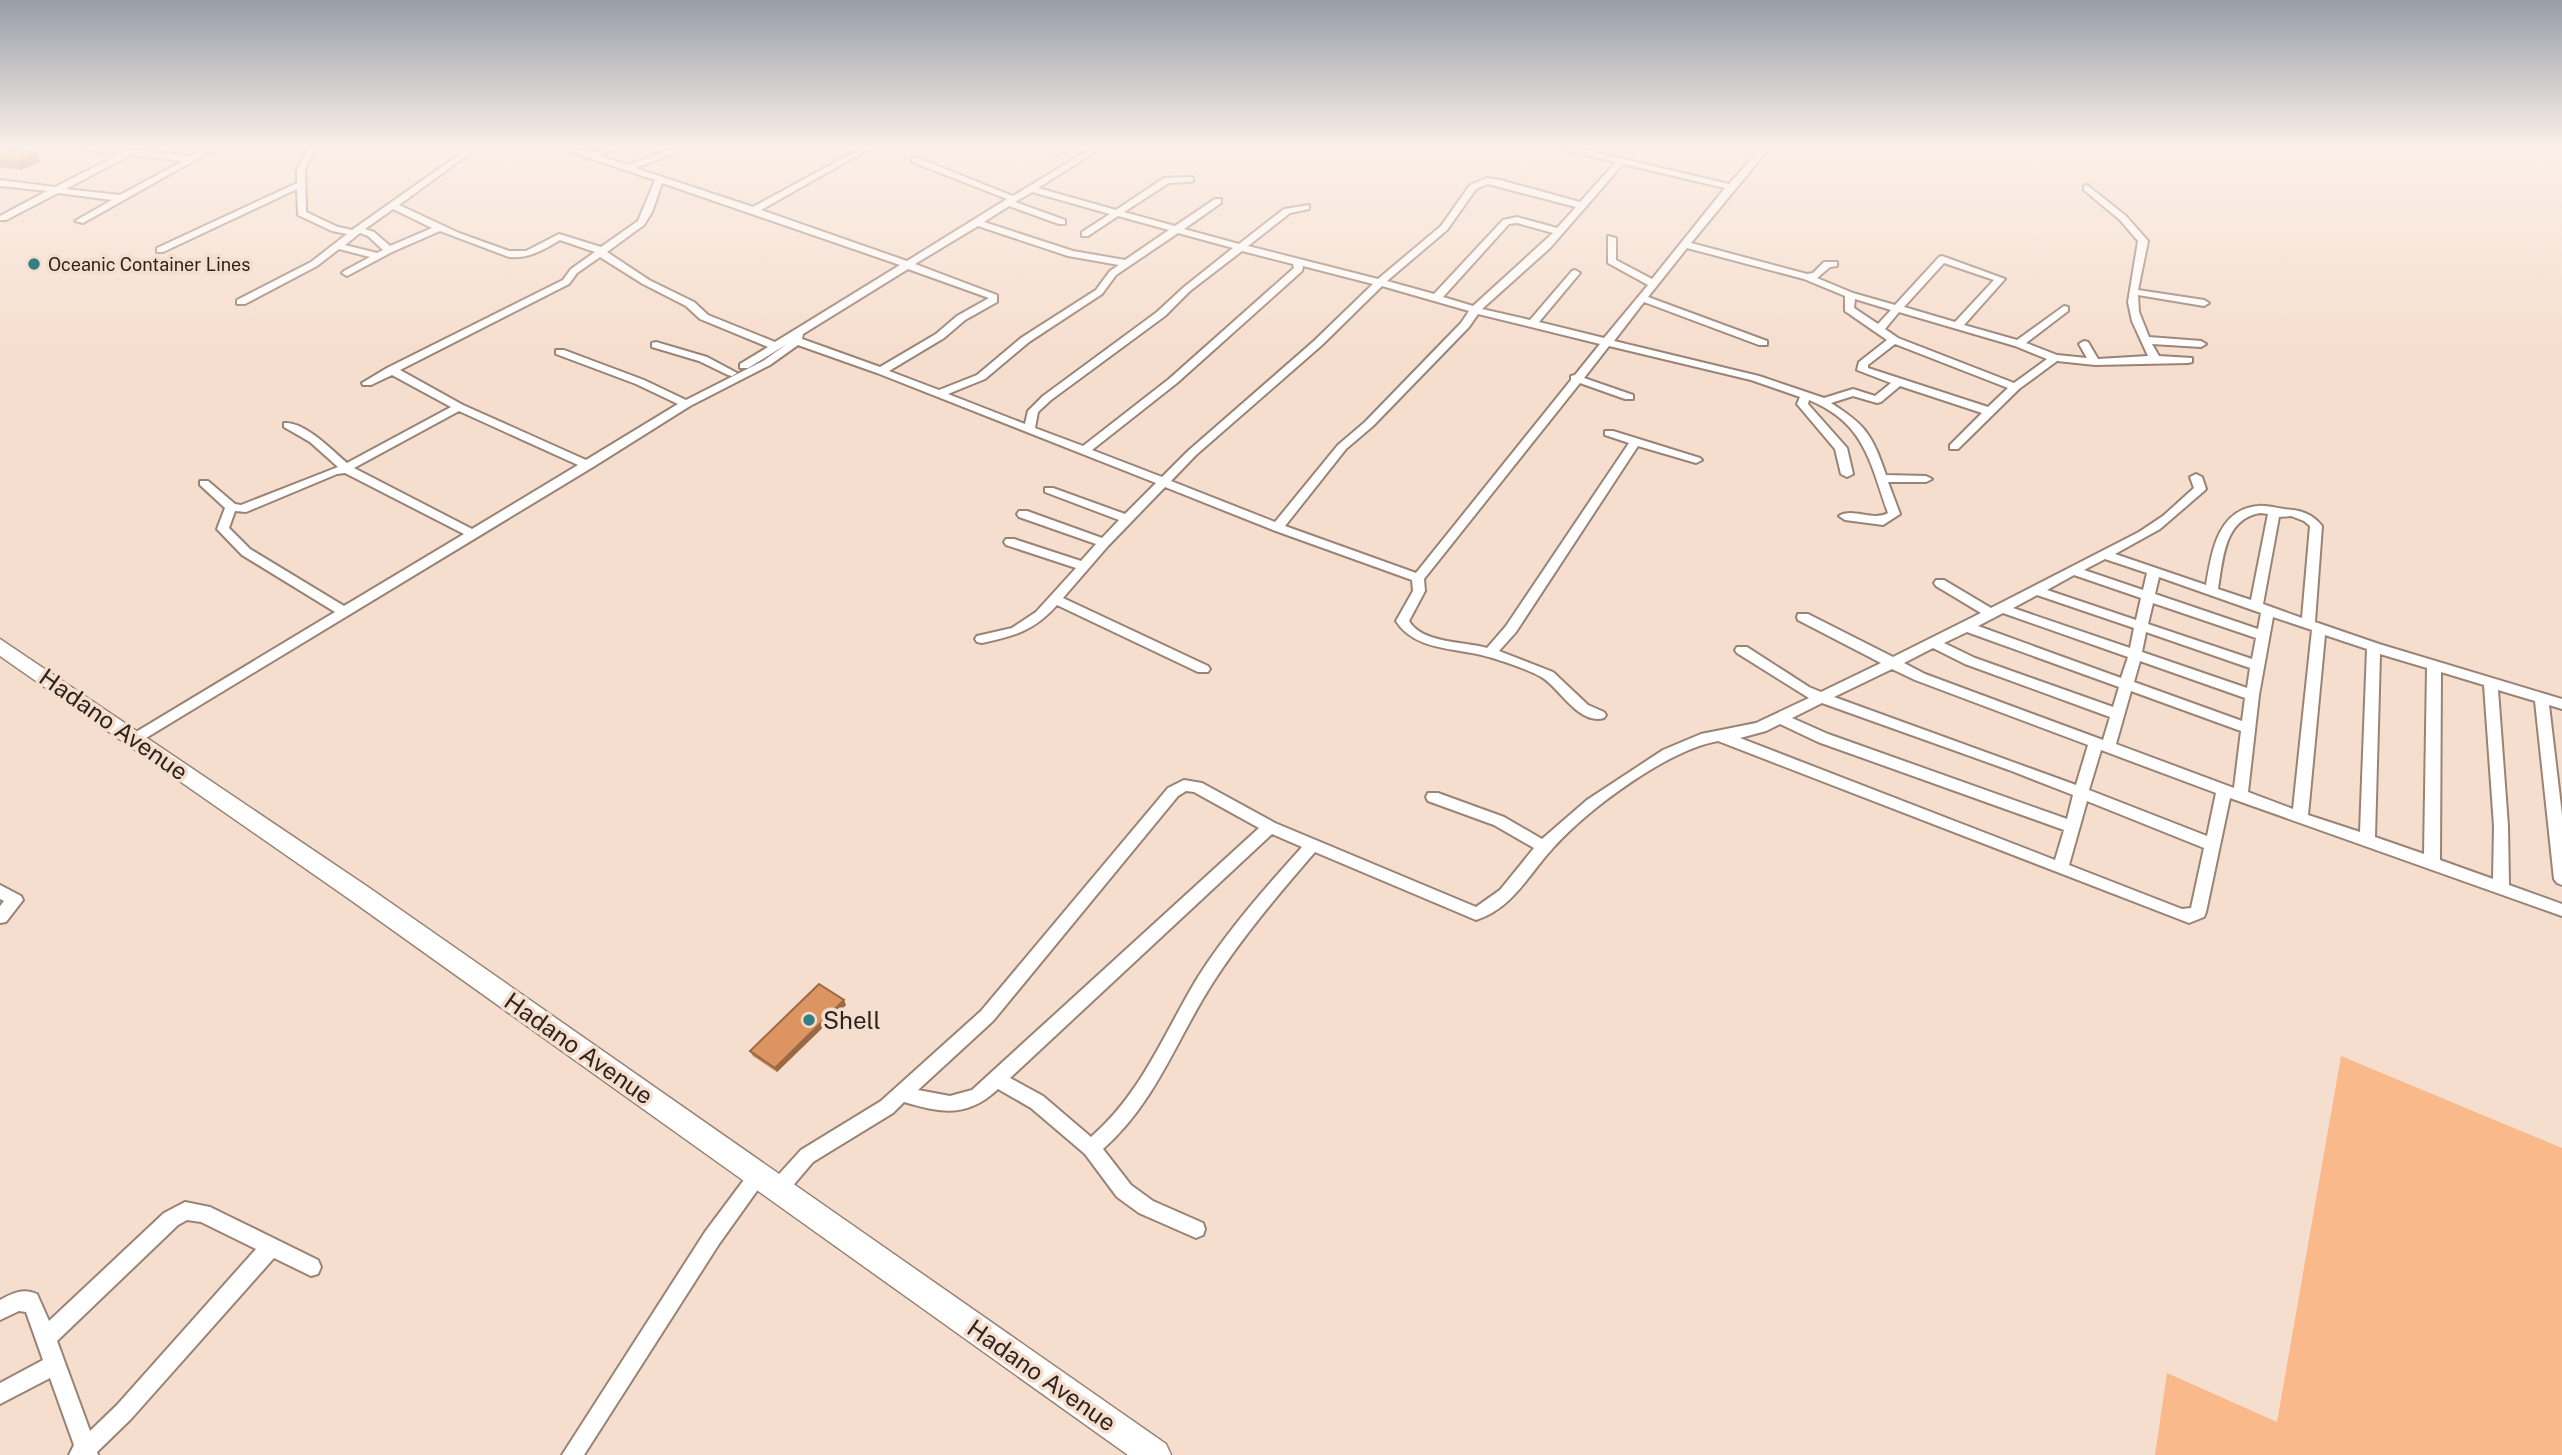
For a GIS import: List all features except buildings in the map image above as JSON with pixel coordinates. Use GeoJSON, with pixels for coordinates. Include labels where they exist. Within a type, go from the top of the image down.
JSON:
{"type":"FeatureCollection","features":[{"type":"Feature","properties":{"kind":"main road","name":"Hadano Avenue"},"geometry":{"type":"LineString","coordinates":[[0,646],[360,894],[1155,1455]]}},
{"type":"Feature","properties":{"kind":"street"},"geometry":{"type":"LineString","coordinates":[[3,218],[11,214]]}},
{"type":"Feature","properties":{"kind":"street"},"geometry":{"type":"LineString","coordinates":[[80,221],[93,214]]}},
{"type":"Feature","properties":{"kind":"street"},"geometry":{"type":"LineString","coordinates":[[160,250],[237,214]]}},
{"type":"Feature","properties":{"kind":"street"},"geometry":{"type":"LineString","coordinates":[[302,214],[335,229],[371,234],[389,250]]}},
{"type":"Feature","properties":{"kind":"street"},"geometry":{"type":"LineString","coordinates":[[241,302],[314,264],[379,214]]}},
{"type":"Feature","properties":{"kind":"street"},"geometry":{"type":"LineString","coordinates":[[410,214],[439,228],[513,254],[526,253],[559,237],[602,252],[646,282],[690,304],[704,317],[776,346]]}},
{"type":"Feature","properties":{"kind":"street"},"geometry":{"type":"LineString","coordinates":[[367,383],[563,284],[571,273],[631,232],[649,214]]}},
{"type":"Feature","properties":{"kind":"street"},"geometry":{"type":"LineString","coordinates":[[761,214],[985,292],[995,298],[881,371]]}},
{"type":"Feature","properties":{"kind":"street"},"geometry":{"type":"LineString","coordinates":[[716,387],[732,373],[795,337],[990,214]]}},
{"type":"Feature","properties":{"kind":"street"},"geometry":{"type":"LineString","coordinates":[[1042,214],[1062,222]]}},
{"type":"Feature","properties":{"kind":"street"},"geometry":{"type":"LineString","coordinates":[[1085,234],[1113,214]]}},
{"type":"Feature","properties":{"kind":"street"},"geometry":{"type":"LineString","coordinates":[[1123,214],[1298,266],[1315,267],[1475,310],[1755,378],[1824,402],[1864,434],[1894,511],[1891,519],[1845,516]]}},
{"type":"Feature","properties":{"kind":"street"},"geometry":{"type":"LineString","coordinates":[[938,394],[981,377],[1025,340],[1099,292],[1113,273],[1200,214]]}},
{"type":"Feature","properties":{"kind":"street"},"geometry":{"type":"LineString","coordinates":[[1029,429],[1033,411],[1047,398],[1161,314],[1188,289],[1284,214]]}},
{"type":"Feature","properties":{"kind":"street"},"geometry":{"type":"LineString","coordinates":[[982,639],[1004,635],[1027,625],[1056,600],[1104,543],[1162,483],[1444,228],[1452,214]]}},
{"type":"Feature","properties":{"kind":"street"},"geometry":{"type":"LineString","coordinates":[[1277,527],[1342,447],[1369,424],[1465,325],[1475,310],[1544,249],[1572,214]]}},
{"type":"Feature","properties":{"kind":"street"},"geometry":{"type":"LineString","coordinates":[[1600,715],[1583,708],[1548,675],[1490,653],[1422,639],[1405,628],[1402,621],[1419,591],[1418,578],[1575,378],[1608,343],[1709,214]]}},
{"type":"Feature","properties":{"kind":"street"},"geometry":{"type":"LineString","coordinates":[[2118,214],[2143,241],[2142,267],[2135,281],[2132,311],[2155,359]]}},
{"type":"Feature","properties":{"kind":"street"},"geometry":{"type":"LineString","coordinates":[[1436,298],[1506,222],[1517,220],[1557,231]]}},
{"type":"Feature","properties":{"kind":"street"},"geometry":{"type":"LineString","coordinates":[[976,222],[1071,254],[1127,263]]}},
{"type":"Feature","properties":{"kind":"street"},"geometry":{"type":"LineString","coordinates":[[347,273],[389,250],[439,228]]}},
{"type":"Feature","properties":{"kind":"street"},"geometry":{"type":"LineString","coordinates":[[1611,238],[1611,261],[1654,285]]}},
{"type":"Feature","properties":{"kind":"street"},"geometry":{"type":"LineString","coordinates":[[1685,244],[1807,277],[1850,295],[2019,344],[2055,358],[2095,362],[2188,360]]}},
{"type":"Feature","properties":{"kind":"street"},"geometry":{"type":"LineString","coordinates":[[338,246],[379,256]]}},
{"type":"Feature","properties":{"kind":"street"},"geometry":{"type":"LineString","coordinates":[[1879,329],[1942,259],[1999,277],[1988,295],[1956,326]]}},
{"type":"Feature","properties":{"kind":"street"},"geometry":{"type":"LineString","coordinates":[[1807,277],[1816,275],[1827,264],[1834,264]]}},
{"type":"Feature","properties":{"kind":"street"},"geometry":{"type":"LineString","coordinates":[[1084,451],[1172,381],[1298,266]]}},
{"type":"Feature","properties":{"kind":"street"},"geometry":{"type":"LineString","coordinates":[[1533,323],[1575,273]]}},
{"type":"Feature","properties":{"kind":"street"},"geometry":{"type":"LineString","coordinates":[[2134,292],[2204,303]]}},
{"type":"Feature","properties":{"kind":"street"},"geometry":{"type":"LineString","coordinates":[[1850,295],[1849,309],[1894,340],[2015,387]]}},
{"type":"Feature","properties":{"kind":"street"},"geometry":{"type":"LineString","coordinates":[[1641,298],[1763,342]]}},
{"type":"Feature","properties":{"kind":"street"},"geometry":{"type":"LineString","coordinates":[[2019,344],[2064,309]]}},
{"type":"Feature","properties":{"kind":"street"},"geometry":{"type":"LineString","coordinates":[[795,337],[1162,483],[1418,578]]}},
{"type":"Feature","properties":{"kind":"street"},"geometry":{"type":"LineString","coordinates":[[136,739],[686,404],[765,364],[795,337]]}},
{"type":"Feature","properties":{"kind":"street"},"geometry":{"type":"LineString","coordinates":[[1894,340],[1861,368],[1867,373],[1991,412]]}},
{"type":"Feature","properties":{"kind":"street"},"geometry":{"type":"LineString","coordinates":[[2145,340],[2201,344]]}},
{"type":"Feature","properties":{"kind":"street"},"geometry":{"type":"LineString","coordinates":[[2084,344],[2095,362]]}},
{"type":"Feature","properties":{"kind":"street"},"geometry":{"type":"LineString","coordinates":[[656,345],[703,359],[732,373]]}},
{"type":"Feature","properties":{"kind":"street"},"geometry":{"type":"LineString","coordinates":[[559,352],[639,382],[686,404]]}},
{"type":"Feature","properties":{"kind":"street"},"geometry":{"type":"LineString","coordinates":[[1954,447],[2015,387],[2055,358]]}},
{"type":"Feature","properties":{"kind":"street"},"geometry":{"type":"LineString","coordinates":[[391,370],[459,407],[589,465]]}},
{"type":"Feature","properties":{"kind":"street"},"geometry":{"type":"LineString","coordinates":[[1575,378],[1629,397]]}},
{"type":"Feature","properties":{"kind":"street"},"geometry":{"type":"LineString","coordinates":[[1824,402],[1853,392],[1877,400],[1898,382]]}},
{"type":"Feature","properties":{"kind":"street"},"geometry":{"type":"LineString","coordinates":[[1806,395],[1802,404],[1841,448],[1847,474]]}},
{"type":"Feature","properties":{"kind":"street"},"geometry":{"type":"LineString","coordinates":[[344,612],[246,552],[223,529],[224,520],[231,511],[246,508],[347,468],[459,407]]}},
{"type":"Feature","properties":{"kind":"street"},"geometry":{"type":"LineString","coordinates":[[288,425],[314,440],[347,468],[473,534]]}},
{"type":"Feature","properties":{"kind":"street"},"geometry":{"type":"LineString","coordinates":[[1609,433],[1696,460]]}},
{"type":"Feature","properties":{"kind":"street"},"geometry":{"type":"LineString","coordinates":[[1490,653],[1511,629],[1635,442]]}},
{"type":"Feature","properties":{"kind":"street"},"geometry":{"type":"LineString","coordinates":[[572,1455],[712,1238],[768,1182],[869,1119],[903,1094],[986,1016],[1173,792],[1184,785],[1197,787],[1270,827],[1476,914],[1492,907],[1510,890],[1544,846],[1594,803],[1675,751],[1696,741],[1748,732],[1933,643],[2071,570],[2137,540],[2162,523],[2200,489],[2196,477]]}},
{"type":"Feature","properties":{"kind":"street"},"geometry":{"type":"LineString","coordinates":[[1883,478],[1926,479]]}},
{"type":"Feature","properties":{"kind":"street"},"geometry":{"type":"LineString","coordinates":[[204,483],[231,511]]}},
{"type":"Feature","properties":{"kind":"street"},"geometry":{"type":"LineString","coordinates":[[1049,490],[1127,519]]}},
{"type":"Feature","properties":{"kind":"street"},"geometry":{"type":"LineString","coordinates":[[2211,590],[2223,531],[2235,517],[2248,510],[2268,509],[2302,515],[2316,526],[2314,626],[2300,818]]}},
{"type":"Feature","properties":{"kind":"street"},"geometry":{"type":"LineString","coordinates":[[2239,795],[2263,636],[2262,608],[2273,515],[2280,512]]}},
{"type":"Feature","properties":{"kind":"street"},"geometry":{"type":"LineString","coordinates":[[1023,514],[1104,543]]}},
{"type":"Feature","properties":{"kind":"street"},"geometry":{"type":"LineString","coordinates":[[1010,542],[1084,566]]}},
{"type":"Feature","properties":{"kind":"street"},"geometry":{"type":"LineString","coordinates":[[2104,554],[2374,647],[2562,704]]}},
{"type":"Feature","properties":{"kind":"street"},"geometry":{"type":"LineString","coordinates":[[2071,570],[2263,636]]}},
{"type":"Feature","properties":{"kind":"street"},"geometry":{"type":"LineString","coordinates":[[2060,866],[2081,792],[2117,714],[2135,654],[2154,571]]}},
{"type":"Feature","properties":{"kind":"street"},"geometry":{"type":"LineString","coordinates":[[1940,583],[1995,611],[2135,654],[2252,695]]}},
{"type":"Feature","properties":{"kind":"street"},"geometry":{"type":"LineString","coordinates":[[2035,590],[2259,666]]}},
{"type":"Feature","properties":{"kind":"street"},"geometry":{"type":"LineString","coordinates":[[1056,600],[1203,669]]}},
{"type":"Feature","properties":{"kind":"street"},"geometry":{"type":"LineString","coordinates":[[1803,617],[1888,664],[2101,746],[2562,910]]}},
{"type":"Feature","properties":{"kind":"street"},"geometry":{"type":"LineString","coordinates":[[1966,626],[2248,728]]}},
{"type":"Feature","properties":{"kind":"street"},"geometry":{"type":"LineString","coordinates":[[1933,643],[1954,655],[2117,714]]}},
{"type":"Feature","properties":{"kind":"street"},"geometry":{"type":"LineString","coordinates":[[2367,840],[2374,647]]}},
{"type":"Feature","properties":{"kind":"street"},"geometry":{"type":"LineString","coordinates":[[1742,650],[1821,697],[2081,792],[2213,845]]}},
{"type":"Feature","properties":{"kind":"street"},"geometry":{"type":"LineString","coordinates":[[2432,863],[2434,666]]}},
{"type":"Feature","properties":{"kind":"street"},"geometry":{"type":"LineString","coordinates":[[2491,682],[2501,826],[2501,888]]}},
{"type":"Feature","properties":{"kind":"street"},"geometry":{"type":"LineString","coordinates":[[2541,697],[2562,879]]}},
{"type":"Feature","properties":{"kind":"street"},"geometry":{"type":"LineString","coordinates":[[1779,717],[1823,738],[2070,826]]}},
{"type":"Feature","properties":{"kind":"street"},"geometry":{"type":"LineString","coordinates":[[1727,737],[2189,917],[2198,912],[2201,904],[2224,790]]}},
{"type":"Feature","properties":{"kind":"street"},"geometry":{"type":"LineString","coordinates":[[1433,797],[1499,821],[1544,846]]}},
{"type":"Feature","properties":{"kind":"street"},"geometry":{"type":"LineString","coordinates":[[903,1094],[937,1104],[953,1105],[978,1096],[1270,827]]}},
{"type":"Feature","properties":{"kind":"street"},"geometry":{"type":"LineString","coordinates":[[1091,1148],[1137,1103],[1165,1058],[1190,1006],[1219,960],[1261,904],[1312,845]]}},
{"type":"Feature","properties":{"kind":"street"},"geometry":{"type":"LineString","coordinates":[[0,891],[15,900],[0,917]]}},
{"type":"Feature","properties":{"kind":"street"},"geometry":{"type":"LineString","coordinates":[[998,1080],[1037,1102],[1091,1148],[1124,1191],[1146,1207],[1196,1229]]}},
{"type":"Feature","properties":{"kind":"street"},"geometry":{"type":"LineString","coordinates":[[47,1337],[180,1213],[190,1210],[203,1213],[311,1267]]}},
{"type":"Feature","properties":{"kind":"street"},"geometry":{"type":"LineString","coordinates":[[85,1454],[270,1248]]}},
{"type":"Feature","properties":{"kind":"street"},"geometry":{"type":"LineString","coordinates":[[0,1310],[18,1301],[30,1301],[47,1337],[85,1454]]}},
{"type":"Feature","properties":{"kind":"street"},"geometry":{"type":"LineString","coordinates":[[0,1394],[56,1364]]}},
{"type":"Feature","properties":{"kind":"shaded area"},"geometry":{"type":"Polygon","coordinates":[[[2341,1056],[2562,1148],[2562,1455],[2155,1455],[2167,1373],[2277,1422],[2341,1056]]]}},
{"type":"Feature","properties":{"kind":"place","name":"Oceanic Container Lines"},"geometry":{"type":"Point","coordinates":[34,264]}},
{"type":"Feature","properties":{"kind":"place","name":"Shell"},"geometry":{"type":"Point","coordinates":[809,1020]}}]}
